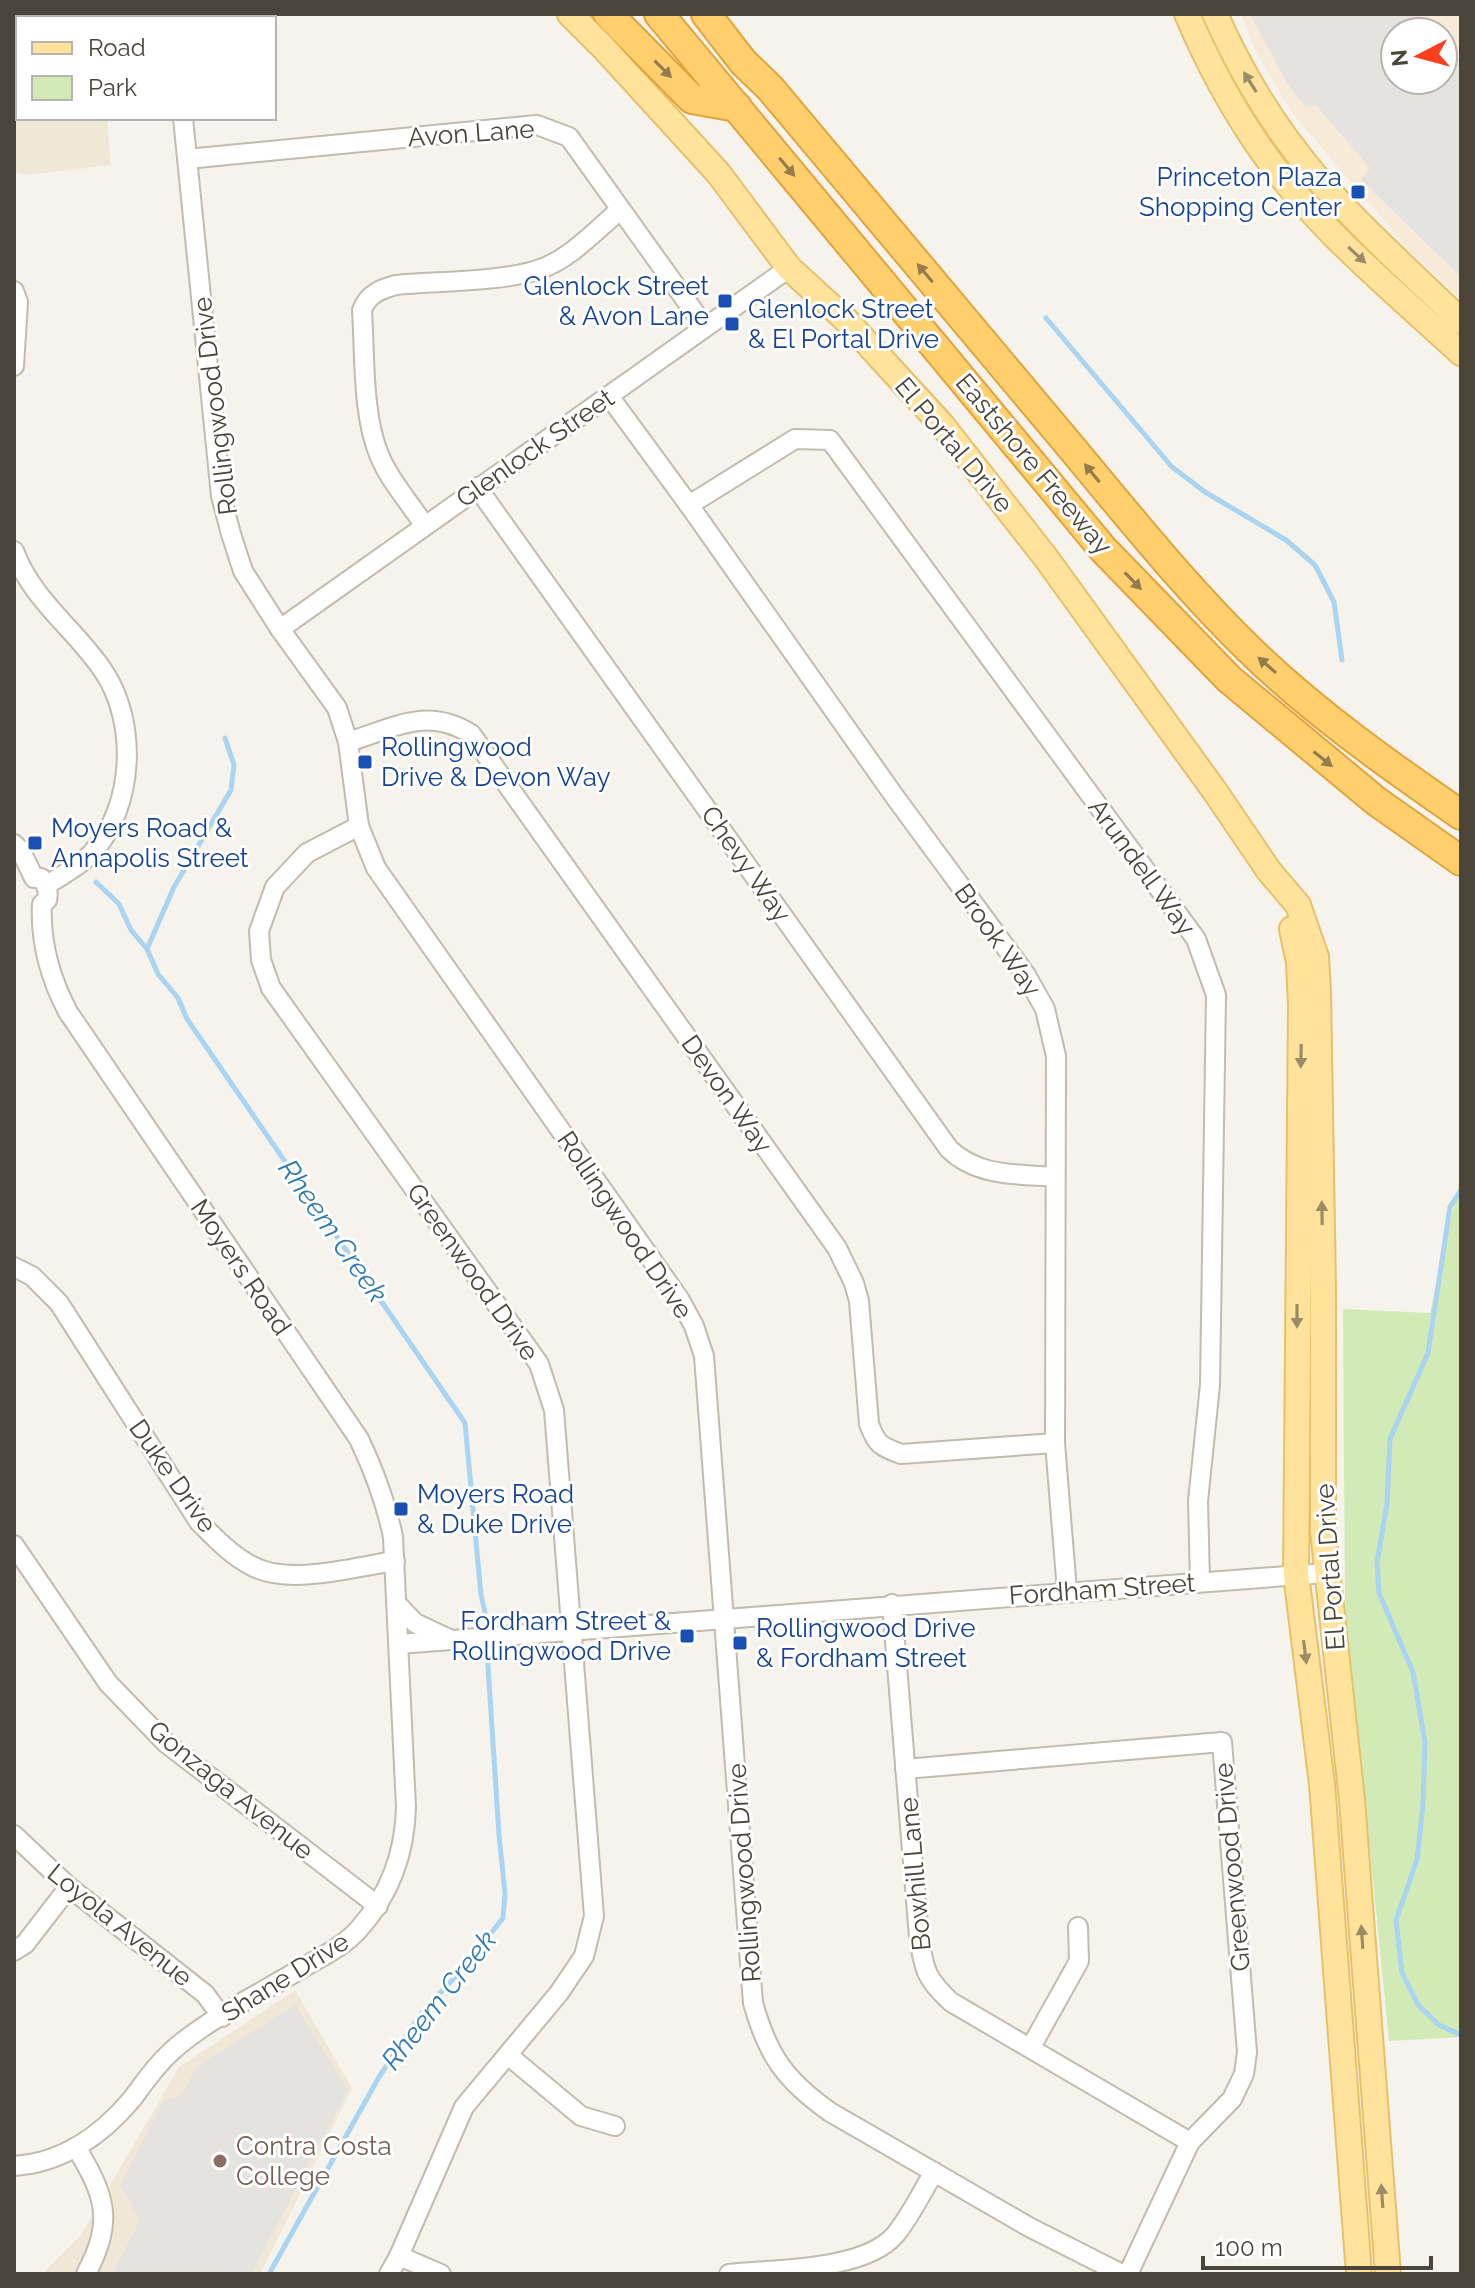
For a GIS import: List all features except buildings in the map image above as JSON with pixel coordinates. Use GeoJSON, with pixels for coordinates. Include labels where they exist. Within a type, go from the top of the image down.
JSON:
{"type":"FeatureCollection","features":[{"type":"Feature","properties":{"kind":"highway"},"geometry":{"type":"LineString","coordinates":[[608,14],[692,99],[737,107]]}},
{"type":"Feature","properties":{"kind":"highway","name":"Eastshore Freeway"},"geometry":{"type":"LineString","coordinates":[[659,14],[1103,549],[1229,679],[1376,801],[1461,861]]}},
{"type":"Feature","properties":{"kind":"highway","name":"Eastshore Freeway"},"geometry":{"type":"LineString","coordinates":[[706,14],[743,62],[770,88],[1084,462],[1136,528],[1195,593],[1256,655],[1321,711],[1461,815]]}},
{"type":"Feature","properties":{"kind":"highway"},"geometry":{"type":"LineString","coordinates":[[713,14],[743,62]]}},
{"type":"Feature","properties":{"kind":"main road","name":"El Portal Drive"},"geometry":{"type":"LineString","coordinates":[[570,14],[719,174],[789,268],[845,319],[942,425],[1046,558],[1269,871],[1298,905],[1316,957],[1318,980],[1323,1531],[1352,1800],[1388,2274]]}},
{"type":"Feature","properties":{"kind":"main road"},"geometry":{"type":"LineString","coordinates":[[1187,14],[1204,55],[1226,93],[1261,149],[1284,178],[1325,225],[1461,353]]}},
{"type":"Feature","properties":{"kind":"main road"},"geometry":{"type":"LineString","coordinates":[[1215,14],[1244,73],[1282,132],[1316,176],[1461,321]]}},
{"type":"Feature","properties":{"kind":"main road","name":"El Portal Drive"},"geometry":{"type":"LineString","coordinates":[[1269,871],[1289,911],[1299,962],[1296,1574],[1322,1784],[1359,2274]]}},
{"type":"Feature","properties":{"kind":"street","name":"Rollingwood Drive"},"geometry":{"type":"LineString","coordinates":[[183,120],[221,496],[243,571],[337,708],[348,742],[359,826],[376,868],[680,1300],[694,1326],[704,1356],[753,2003],[763,2036],[774,2059],[805,2094],[830,2112],[1029,2227],[1122,2274]]}},
{"type":"Feature","properties":{"kind":"street","name":"Avon Lane"},"geometry":{"type":"LineString","coordinates":[[187,159],[537,125],[569,137],[705,327]]}},
{"type":"Feature","properties":{"kind":"street"},"geometry":{"type":"LineString","coordinates":[[424,525],[380,459],[375,442],[369,414],[362,310],[366,299],[381,289],[396,285],[505,276],[540,269],[566,255],[620,210]]}},
{"type":"Feature","properties":{"kind":"street","name":"Glenlock Street"},"geometry":{"type":"LineString","coordinates":[[280,629],[789,268]]}},
{"type":"Feature","properties":{"kind":"street"},"geometry":{"type":"LineString","coordinates":[[14,291],[18,314],[14,366]]}},
{"type":"Feature","properties":{"kind":"street","name":"Brook Way"},"geometry":{"type":"LineString","coordinates":[[609,396],[1026,975],[1045,1009],[1056,1056],[1055,1443],[1067,1591]]}},
{"type":"Feature","properties":{"kind":"street","name":"Arundell Way"},"geometry":{"type":"LineString","coordinates":[[689,505],[795,439],[830,440],[1196,939],[1216,995],[1210,1385],[1198,1501],[1200,1582]]}},
{"type":"Feature","properties":{"kind":"street","name":"Chevy Way"},"geometry":{"type":"LineString","coordinates":[[477,487],[949,1149],[961,1161],[980,1169],[1055,1177]]}},
{"type":"Feature","properties":{"kind":"street"},"geometry":{"type":"LineString","coordinates":[[14,551],[20,568],[45,605],[104,671],[120,706],[127,753],[122,795],[110,825],[93,852],[75,868],[40,881],[14,844]]}},
{"type":"Feature","properties":{"kind":"street","name":"Devon Way"},"geometry":{"type":"LineString","coordinates":[[348,742],[411,722],[431,719],[452,722],[471,734],[837,1248],[859,1301],[869,1424],[882,1447],[901,1454],[1055,1443]]}},
{"type":"Feature","properties":{"kind":"street","name":"Greenwood Drive"},"geometry":{"type":"LineString","coordinates":[[359,826],[307,853],[275,887],[259,931],[261,960],[271,988],[539,1364],[554,1410],[594,1916],[584,1956],[559,1993],[464,2107],[389,2274]]}},
{"type":"Feature","properties":{"kind":"street","name":"Moyers Road"},"geometry":{"type":"LineString","coordinates":[[40,881],[47,900],[42,904],[45,953],[54,986],[68,1012],[359,1439],[373,1468],[385,1502],[395,1561],[399,1644]]}},
{"type":"Feature","properties":{"kind":"street","name":"Duke Drive"},"geometry":{"type":"LineString","coordinates":[[14,1267],[32,1276],[59,1303],[199,1522],[226,1549],[255,1568],[294,1576],[395,1561]]}},
{"type":"Feature","properties":{"kind":"street","name":"Gonzaga Avenue"},"geometry":{"type":"LineString","coordinates":[[14,1545],[108,1683],[166,1743],[378,1906]]}},
{"type":"Feature","properties":{"kind":"street","name":"Fordham Street"},"geometry":{"type":"LineString","coordinates":[[399,1644],[1326,1573]]}},
{"type":"Feature","properties":{"kind":"street"},"geometry":{"type":"LineString","coordinates":[[397,1604],[417,1624],[451,1640]]}},
{"type":"Feature","properties":{"kind":"street","name":"Bowhill Lane"},"geometry":{"type":"LineString","coordinates":[[892,1604],[919,1937],[923,1962],[932,1984],[951,2002],[1190,2142]]}},
{"type":"Feature","properties":{"kind":"street","name":"Shane Drive"},"geometry":{"type":"LineString","coordinates":[[14,2166],[56,2158],[98,2134],[181,2043],[345,1941],[378,1906],[399,1858],[405,1831],[399,1644]]}},
{"type":"Feature","properties":{"kind":"street","name":"Greenwood Drive"},"geometry":{"type":"LineString","coordinates":[[905,1769],[1222,1742],[1247,2052],[1244,2074],[1232,2099],[1190,2142],[1128,2274]]}},
{"type":"Feature","properties":{"kind":"street","name":"Loyola Avenue"},"geometry":{"type":"LineString","coordinates":[[14,1835],[69,1887],[205,1994],[222,2017]]}},
{"type":"Feature","properties":{"kind":"street"},"geometry":{"type":"LineString","coordinates":[[14,1951],[25,1944],[69,1887]]}},
{"type":"Feature","properties":{"kind":"street"},"geometry":{"type":"LineString","coordinates":[[1031,2047],[1079,1961],[1078,1927]]}},
{"type":"Feature","properties":{"kind":"street"},"geometry":{"type":"LineString","coordinates":[[509,2056],[581,2116],[615,2126]]}},
{"type":"Feature","properties":{"kind":"street"},"geometry":{"type":"LineString","coordinates":[[76,2147],[96,2182],[104,2209],[104,2233],[86,2274]]}},
{"type":"Feature","properties":{"kind":"street"},"geometry":{"type":"LineString","coordinates":[[729,2274],[850,2261],[876,2251],[895,2235],[934,2172]]}},
{"type":"Feature","properties":{"kind":"street"},"geometry":{"type":"LineString","coordinates":[[399,2256],[441,2274]]}},
{"type":"Feature","properties":{"kind":"shaded area"},"geometry":{"type":"Polygon","coordinates":[[[14,14],[78,14],[16,16],[16,120],[107,120],[111,165],[30,175],[14,172],[14,14]]]}},
{"type":"Feature","properties":{"kind":"shaded area"},"geometry":{"type":"Polygon","coordinates":[[[1241,14],[1461,14],[1461,300],[1410,251],[1292,113],[1255,50],[1241,14]]]}},
{"type":"Feature","properties":{"kind":"shaded area"},"geometry":{"type":"Polygon","coordinates":[[[1250,14],[1418,14],[1420,16],[1379,16],[1379,96],[1459,96],[1459,60],[1461,62],[1461,277],[1361,180],[1370,168],[1316,105],[1305,107],[1285,80],[1250,14]]]}},
{"type":"Feature","properties":{"kind":"shaded area","name":"Contra Costa College"},"geometry":{"type":"Polygon","coordinates":[[[295,1990],[352,2088],[260,2274],[42,2274],[81,2235],[179,2067],[295,1990]]]}},
{"type":"Feature","properties":{"kind":"shaded area","name":"Contra Costa College"},"geometry":{"type":"Polygon","coordinates":[[[295,2005],[348,2090],[251,2274],[112,2274],[140,2220],[120,2185],[163,2101],[182,2095],[196,2067],[295,2005]]]}},
{"type":"Feature","properties":{"kind":"green space"},"geometry":{"type":"Polygon","coordinates":[[[1461,1173],[1461,2037],[1389,2041],[1345,1602],[1343,1309],[1430,1313],[1461,1173]]]}},
{"type":"Feature","properties":{"kind":"waterway"},"geometry":{"type":"LineString","coordinates":[[1046,318],[1172,467],[1205,492],[1286,540],[1315,565],[1334,602],[1342,660]]}},
{"type":"Feature","properties":{"kind":"waterway"},"geometry":{"type":"LineString","coordinates":[[147,949],[174,887],[231,790],[234,765],[225,738]]}},
{"type":"Feature","properties":{"kind":"waterway","name":"Rheem Creek"},"geometry":{"type":"LineString","coordinates":[[96,882],[119,904],[131,930],[147,949],[158,974],[178,998],[187,1019],[465,1423],[485,1612]]}},
{"type":"Feature","properties":{"kind":"waterway"},"geometry":{"type":"LineString","coordinates":[[1461,1190],[1450,1207],[1428,1353],[1390,1439],[1387,1504],[1377,1562],[1379,1593],[1413,1672],[1425,1743],[1417,1860],[1396,1920],[1402,1973],[1418,2005],[1439,2025],[1461,2035]]}},
{"type":"Feature","properties":{"kind":"waterway","name":"Rheem Creek"},"geometry":{"type":"LineString","coordinates":[[269,2274],[379,2077],[421,2014],[503,1918],[505,1893],[487,1651]]}},
{"type":"Feature","properties":{"kind":"place","name":"Princeton Plaza Shopping Center"},"geometry":{"type":"Point","coordinates":[1358,192]}},
{"type":"Feature","properties":{"kind":"place","name":"Glenlock Street & Avon Lane"},"geometry":{"type":"Point","coordinates":[725,301]}},
{"type":"Feature","properties":{"kind":"place","name":"Glenlock Street & El Portal Drive"},"geometry":{"type":"Point","coordinates":[732,324]}},
{"type":"Feature","properties":{"kind":"place","name":"Rollingwood Drive & Devon Way"},"geometry":{"type":"Point","coordinates":[365,762]}},
{"type":"Feature","properties":{"kind":"place","name":"Moyers Road & Annapolis Street"},"geometry":{"type":"Point","coordinates":[35,843]}},
{"type":"Feature","properties":{"kind":"place","name":"Moyers Road & Duke Drive"},"geometry":{"type":"Point","coordinates":[401,1509]}},
{"type":"Feature","properties":{"kind":"place","name":"Fordham Street & Rollingwood Drive"},"geometry":{"type":"Point","coordinates":[687,1636]}},
{"type":"Feature","properties":{"kind":"place","name":"Rollingwood Drive & Fordham Street"},"geometry":{"type":"Point","coordinates":[740,1643]}},
{"type":"Feature","properties":{"kind":"place","name":"Contra Costa College"},"geometry":{"type":"Point","coordinates":[220,2161]}}]}
